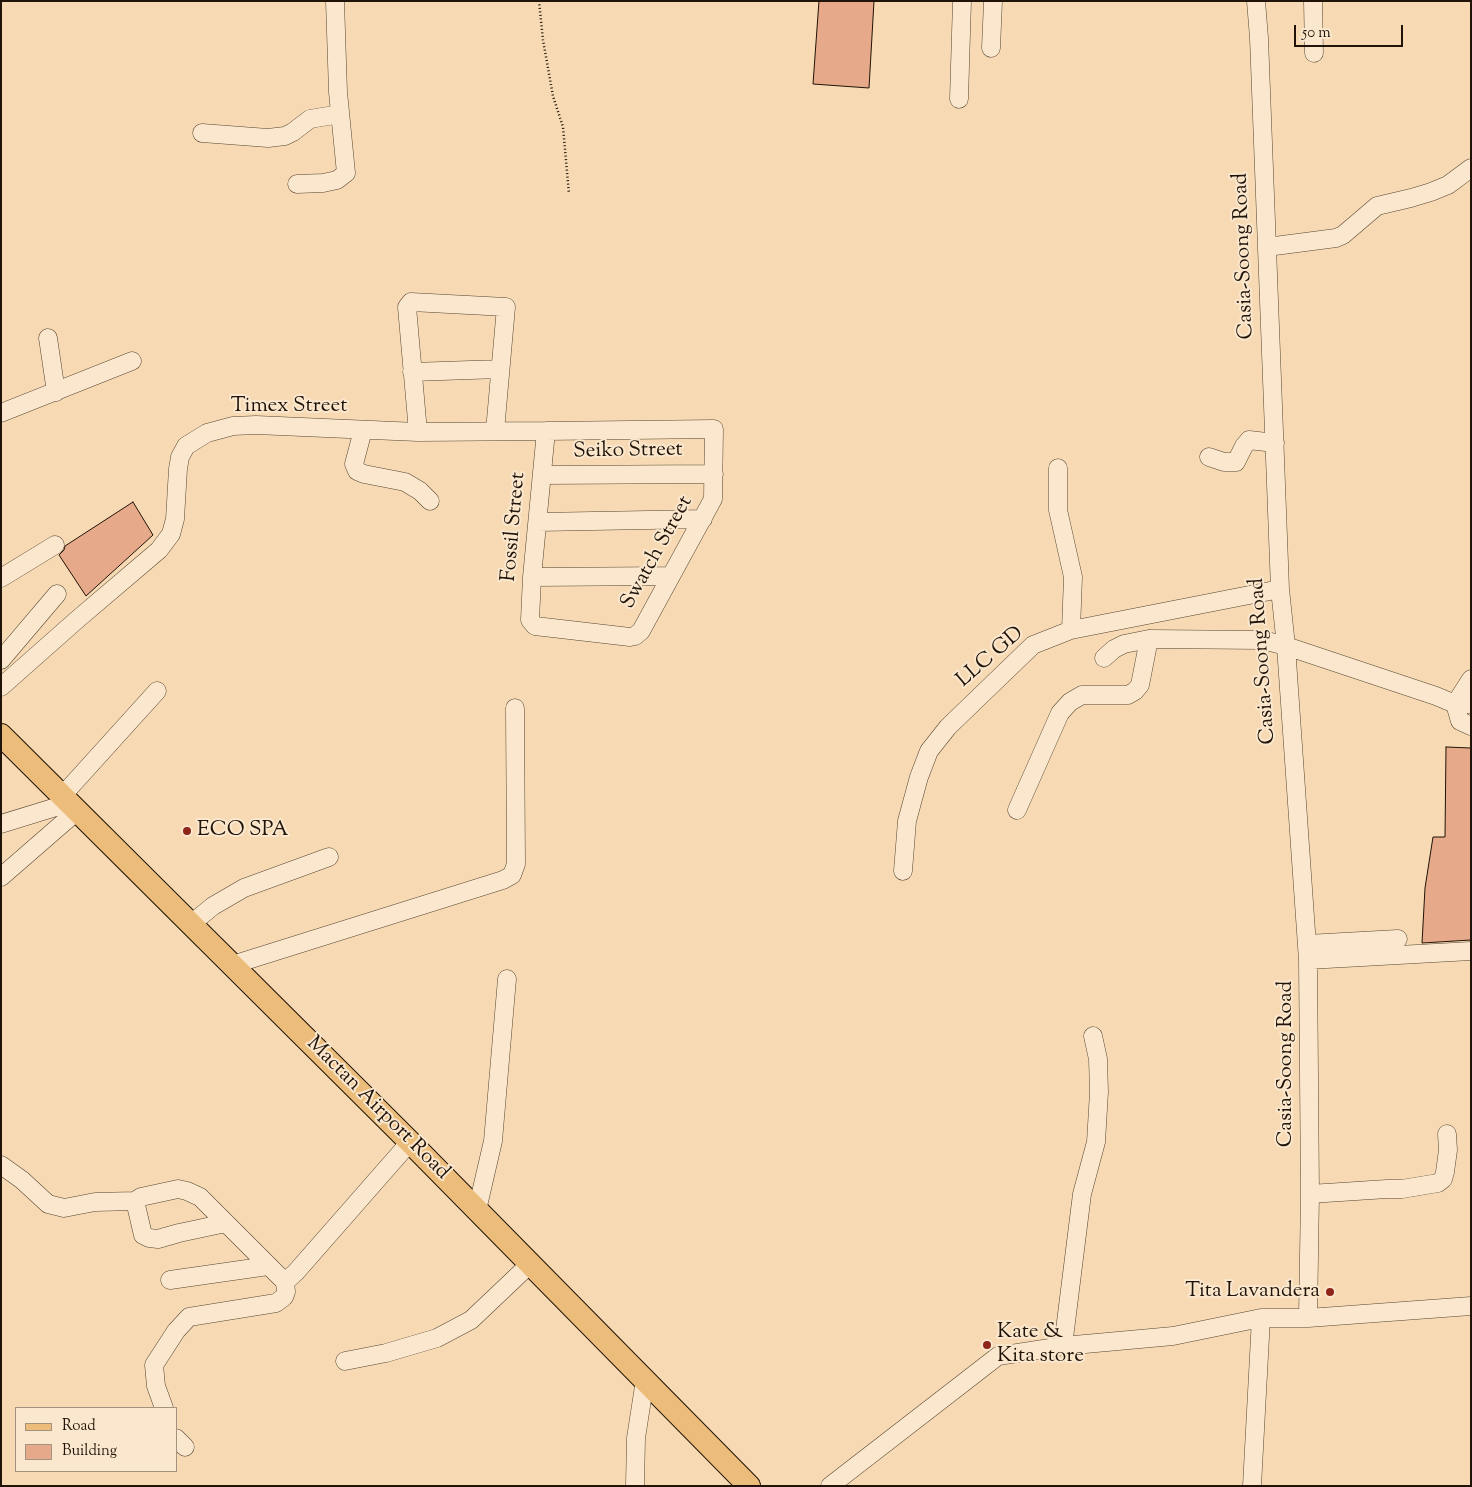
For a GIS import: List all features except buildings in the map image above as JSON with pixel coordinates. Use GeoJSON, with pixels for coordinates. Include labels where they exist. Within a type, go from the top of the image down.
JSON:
{"type":"FeatureCollection","features":[{"type":"Feature","properties":{"kind":"main road","name":"Mactan Airport Road"},"geometry":{"type":"LineString","coordinates":[[1,736],[410,1142],[749,1486]]}},
{"type":"Feature","properties":{"kind":"street"},"geometry":{"type":"LineString","coordinates":[[297,184],[323,183],[337,180],[346,173],[340,114],[335,1]]}},
{"type":"Feature","properties":{"kind":"street"},"geometry":{"type":"LineString","coordinates":[[959,99],[962,1]]}},
{"type":"Feature","properties":{"kind":"street"},"geometry":{"type":"LineString","coordinates":[[990,48],[993,1]]}},
{"type":"Feature","properties":{"kind":"street","name":"Casia-Soong Road"},"geometry":{"type":"LineString","coordinates":[[1256,1],[1268,247],[1280,590],[1286,646],[1308,952],[1310,1194],[1308,1318]]}},
{"type":"Feature","properties":{"kind":"street"},"geometry":{"type":"LineString","coordinates":[[1313,1],[1314,54]]}},
{"type":"Feature","properties":{"kind":"street"},"geometry":{"type":"LineString","coordinates":[[202,133],[268,138],[285,136],[310,119],[340,114]]}},
{"type":"Feature","properties":{"kind":"street"},"geometry":{"type":"LineString","coordinates":[[1268,247],[1336,238],[1377,206],[1431,192],[1448,185],[1471,168]]}},
{"type":"Feature","properties":{"kind":"street"},"geometry":{"type":"LineString","coordinates":[[418,432],[407,307],[411,302],[506,307],[495,431]]}},
{"type":"Feature","properties":{"kind":"street"},"geometry":{"type":"LineString","coordinates":[[48,338],[56,392]]}},
{"type":"Feature","properties":{"kind":"street"},"geometry":{"type":"LineString","coordinates":[[1,413],[132,361]]}},
{"type":"Feature","properties":{"kind":"street"},"geometry":{"type":"LineString","coordinates":[[412,372],[500,369]]}},
{"type":"Feature","properties":{"kind":"street","name":"Timex Street"},"geometry":{"type":"LineString","coordinates":[[1,687],[159,550],[171,534],[173,527],[180,457],[186,446],[207,433],[233,426],[256,425],[418,432],[714,429]]}},
{"type":"Feature","properties":{"kind":"street","name":"Swatch Street"},"geometry":{"type":"LineString","coordinates":[[535,626],[630,637],[642,631],[713,499],[714,429]]}},
{"type":"Feature","properties":{"kind":"street"},"geometry":{"type":"LineString","coordinates":[[363,430],[354,464],[357,471],[404,482],[420,491],[430,501]]}},
{"type":"Feature","properties":{"kind":"street","name":"Fossil Street"},"geometry":{"type":"LineString","coordinates":[[535,626],[530,620],[532,577],[546,431]]}},
{"type":"Feature","properties":{"kind":"street"},"geometry":{"type":"LineString","coordinates":[[1209,458],[1224,462],[1236,462],[1249,440],[1275,443]]}},
{"type":"Feature","properties":{"kind":"street"},"geometry":{"type":"LineString","coordinates":[[1058,468],[1058,510],[1073,577],[1071,630]]}},
{"type":"Feature","properties":{"kind":"street","name":"Seiko Street"},"geometry":{"type":"LineString","coordinates":[[542,475],[714,474]]}},
{"type":"Feature","properties":{"kind":"street"},"geometry":{"type":"LineString","coordinates":[[538,522],[703,519]]}},
{"type":"Feature","properties":{"kind":"street"},"geometry":{"type":"LineString","coordinates":[[1,578],[55,544]]}},
{"type":"Feature","properties":{"kind":"street"},"geometry":{"type":"LineString","coordinates":[[532,577],[671,576]]}},
{"type":"Feature","properties":{"kind":"street","name":"LLC GD"},"geometry":{"type":"LineString","coordinates":[[903,871],[907,821],[919,777],[929,751],[948,727],[1033,645],[1071,630],[1280,590]]}},
{"type":"Feature","properties":{"kind":"street"},"geometry":{"type":"LineString","coordinates":[[1,660],[57,594]]}},
{"type":"Feature","properties":{"kind":"street"},"geometry":{"type":"LineString","coordinates":[[1017,810],[1060,713],[1070,702],[1082,695],[1128,695],[1135,691],[1140,685],[1149,639]]}},
{"type":"Feature","properties":{"kind":"street"},"geometry":{"type":"LineString","coordinates":[[1104,658],[1114,649],[1124,644],[1149,639],[1263,640],[1463,704]]}},
{"type":"Feature","properties":{"kind":"street"},"geometry":{"type":"LineString","coordinates":[[1471,679],[1460,721],[1471,726]]}},
{"type":"Feature","properties":{"kind":"street"},"geometry":{"type":"LineString","coordinates":[[1,877],[69,803],[158,691]]}},
{"type":"Feature","properties":{"kind":"street"},"geometry":{"type":"LineString","coordinates":[[232,965],[503,880],[512,875],[516,864],[515,708]]}},
{"type":"Feature","properties":{"kind":"street"},"geometry":{"type":"LineString","coordinates":[[1,824],[69,803]]}},
{"type":"Feature","properties":{"kind":"street"},"geometry":{"type":"LineString","coordinates":[[190,924],[213,906],[244,888],[329,857]]}},
{"type":"Feature","properties":{"kind":"street"},"geometry":{"type":"LineString","coordinates":[[1308,952],[1398,939]]}},
{"type":"Feature","properties":{"kind":"street"},"geometry":{"type":"LineString","coordinates":[[1308,952],[1471,951]]}},
{"type":"Feature","properties":{"kind":"street"},"geometry":{"type":"LineString","coordinates":[[477,1210],[494,1141],[507,979]]}},
{"type":"Feature","properties":{"kind":"street"},"geometry":{"type":"LineString","coordinates":[[1064,1346],[1082,1194],[1096,1142],[1099,1092],[1098,1059],[1093,1036]]}},
{"type":"Feature","properties":{"kind":"street"},"geometry":{"type":"LineString","coordinates":[[1310,1194],[1402,1189],[1438,1183],[1443,1179],[1445,1172],[1448,1150],[1447,1134]]}},
{"type":"Feature","properties":{"kind":"street"},"geometry":{"type":"LineString","coordinates":[[285,1282],[296,1272],[410,1142]]}},
{"type":"Feature","properties":{"kind":"street"},"geometry":{"type":"LineString","coordinates":[[1,1165],[22,1180],[48,1204],[64,1208],[95,1202],[135,1201],[141,1196],[178,1189],[187,1191],[200,1197],[285,1282],[286,1292],[284,1297],[276,1303],[189,1317],[176,1330],[154,1365],[156,1386],[164,1407]]}},
{"type":"Feature","properties":{"kind":"street"},"geometry":{"type":"LineString","coordinates":[[135,1201],[143,1234],[149,1238],[158,1239],[226,1223]]}},
{"type":"Feature","properties":{"kind":"street"},"geometry":{"type":"LineString","coordinates":[[344,1361],[386,1353],[437,1338],[471,1320],[530,1264]]}},
{"type":"Feature","properties":{"kind":"street"},"geometry":{"type":"LineString","coordinates":[[170,1280],[268,1266]]}},
{"type":"Feature","properties":{"kind":"street"},"geometry":{"type":"LineString","coordinates":[[830,1486],[998,1356],[1064,1346],[1173,1336],[1261,1318],[1308,1318],[1471,1306]]}},
{"type":"Feature","properties":{"kind":"street"},"geometry":{"type":"LineString","coordinates":[[1252,1486],[1261,1318]]}},
{"type":"Feature","properties":{"kind":"street"},"geometry":{"type":"LineString","coordinates":[[635,1486],[636,1438],[645,1380]]}},
{"type":"Feature","properties":{"kind":"path"},"geometry":{"type":"LineString","coordinates":[[539,1],[543,40],[553,96],[563,127],[568,194]]}},
{"type":"Feature","properties":{"kind":"place","name":"ECO SPA"},"geometry":{"type":"Point","coordinates":[187,831]}},
{"type":"Feature","properties":{"kind":"place","name":"Tita Lavandera"},"geometry":{"type":"Point","coordinates":[1330,1292]}},
{"type":"Feature","properties":{"kind":"place","name":"Kate & Kita store"},"geometry":{"type":"Point","coordinates":[987,1345]}}]}
